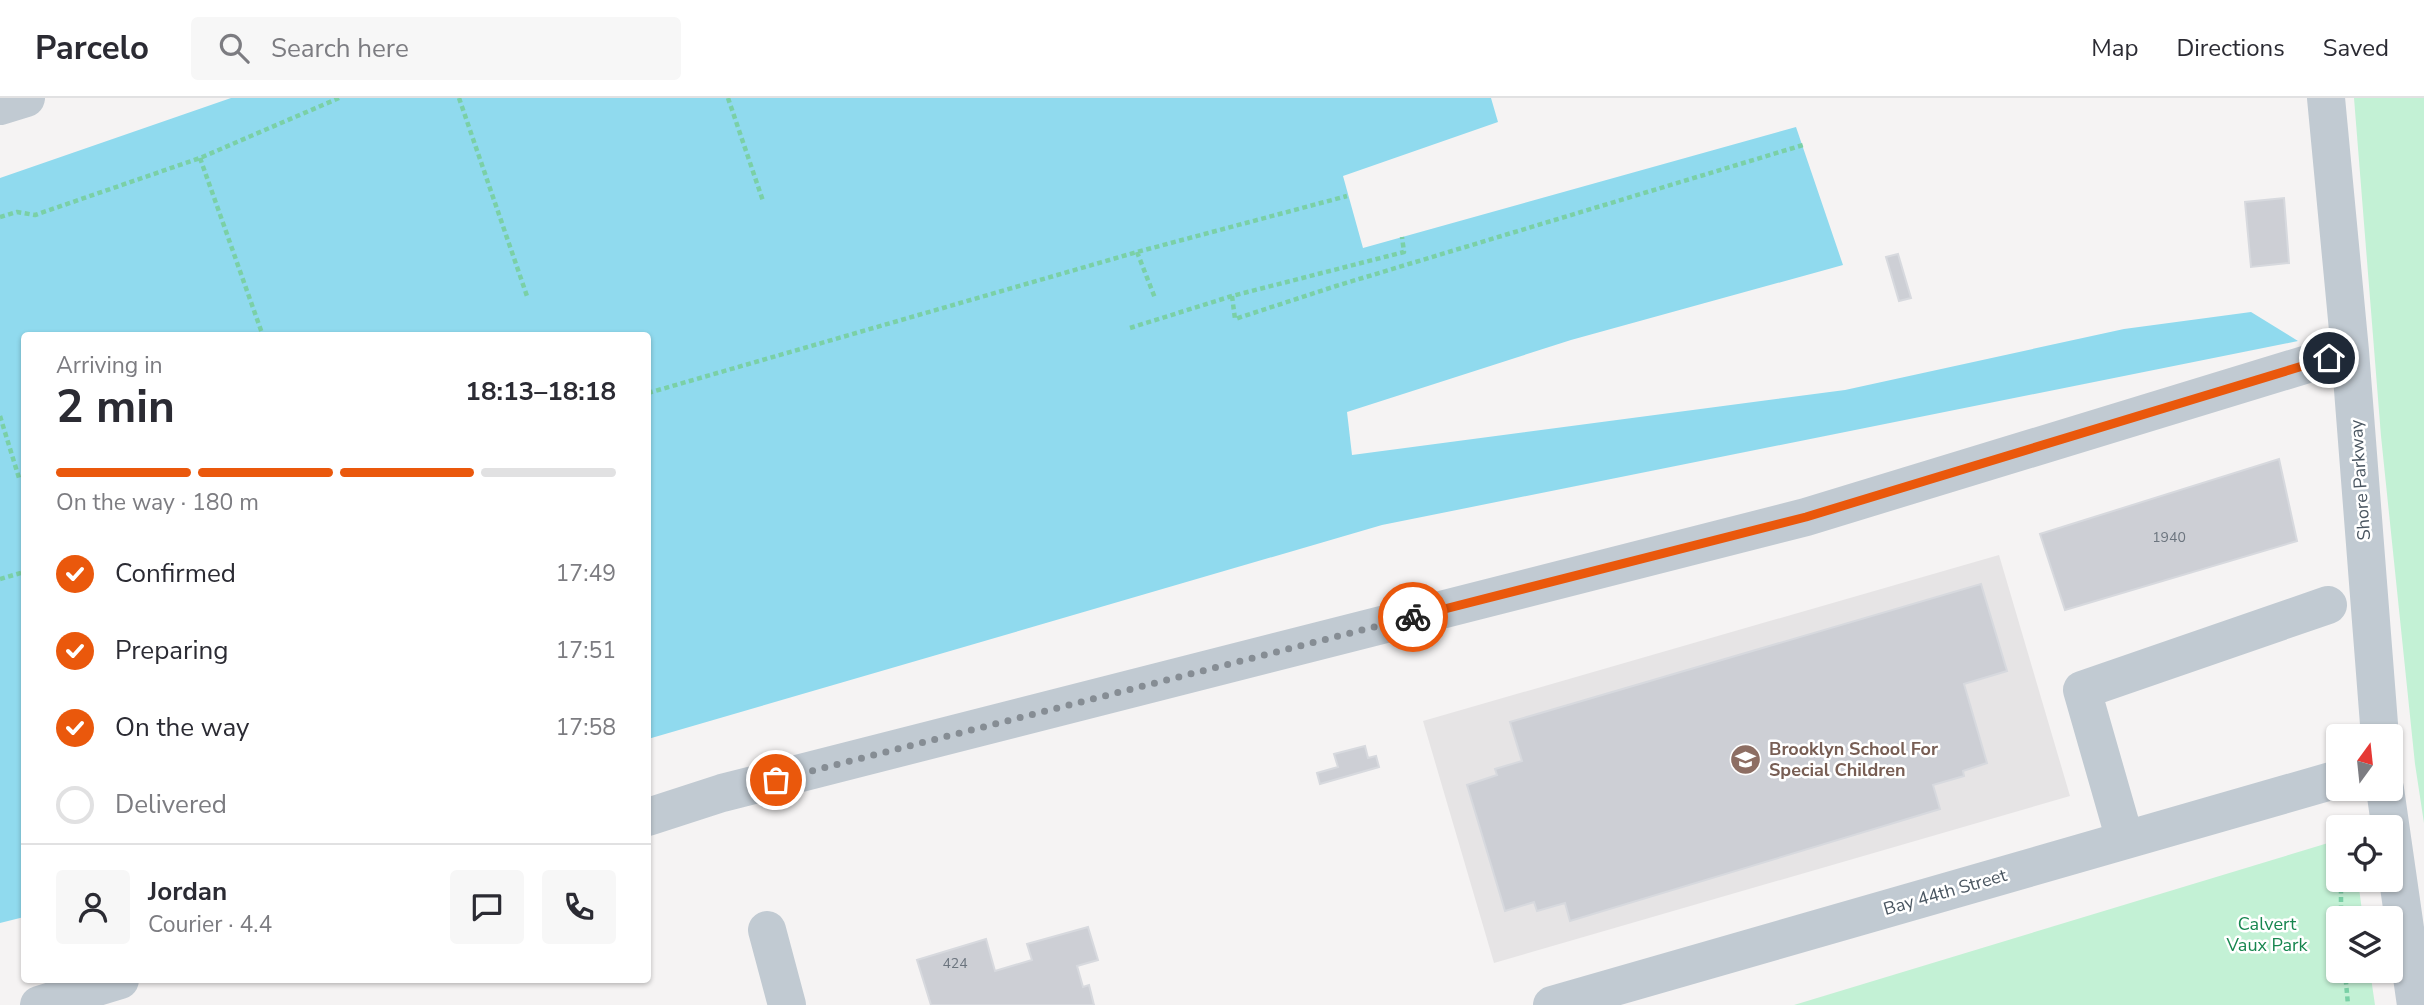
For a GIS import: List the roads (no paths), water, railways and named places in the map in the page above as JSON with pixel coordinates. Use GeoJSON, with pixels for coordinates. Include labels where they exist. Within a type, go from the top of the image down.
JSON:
{"type":"FeatureCollection","features":[{"type":"Feature","properties":{"kind":"street"},"geometry":{"type":"LineString","coordinates":[[0,106],[26,98]]}},
{"type":"Feature","properties":{"kind":"street","name":"Shore Parkway"},"geometry":{"type":"LineString","coordinates":[[2326,98],[2350,351],[2379,724]]}},
{"type":"Feature","properties":{"kind":"street"},"geometry":{"type":"LineString","coordinates":[[651,816],[735,790],[1806,517],[2350,351]]}},
{"type":"Feature","properties":{"kind":"street"},"geometry":{"type":"LineString","coordinates":[[2125,840],[2082,690],[2328,605]]}},
{"type":"Feature","properties":{"kind":"street","name":"Bay 44th Street"},"geometry":{"type":"LineString","coordinates":[[1552,1005],[2326,782]]}},
{"type":"Feature","properties":{"kind":"street"},"geometry":{"type":"LineString","coordinates":[[2387,802],[2416,1005]]}},
{"type":"Feature","properties":{"kind":"street"},"geometry":{"type":"LineString","coordinates":[[767,930],[787,1005]]}},
{"type":"Feature","properties":{"kind":"street"},"geometry":{"type":"LineString","coordinates":[[39,1005],[110,983]]}},
{"type":"Feature","properties":{"kind":"water"},"geometry":{"type":"Polygon","coordinates":[[[231,98],[1491,98],[1498,122],[1343,176],[1363,248],[1796,127],[1843,265],[1571,340],[1347,412],[1352,455],[1845,390],[2124,329],[2251,312],[2298,341],[1382,525],[651,738],[651,332],[21,332],[21,918],[0,923],[0,178],[231,98]]]}},
{"type":"Feature","properties":{"kind":"place","name":"Brooklyn School For Special Children"},"geometry":{"type":"Point","coordinates":[1746,759]}},
{"type":"Feature","properties":{"kind":"park label","name":"Calvert Vaux Park"},"geometry":{"type":"Point","coordinates":[2267,934]}}]}
